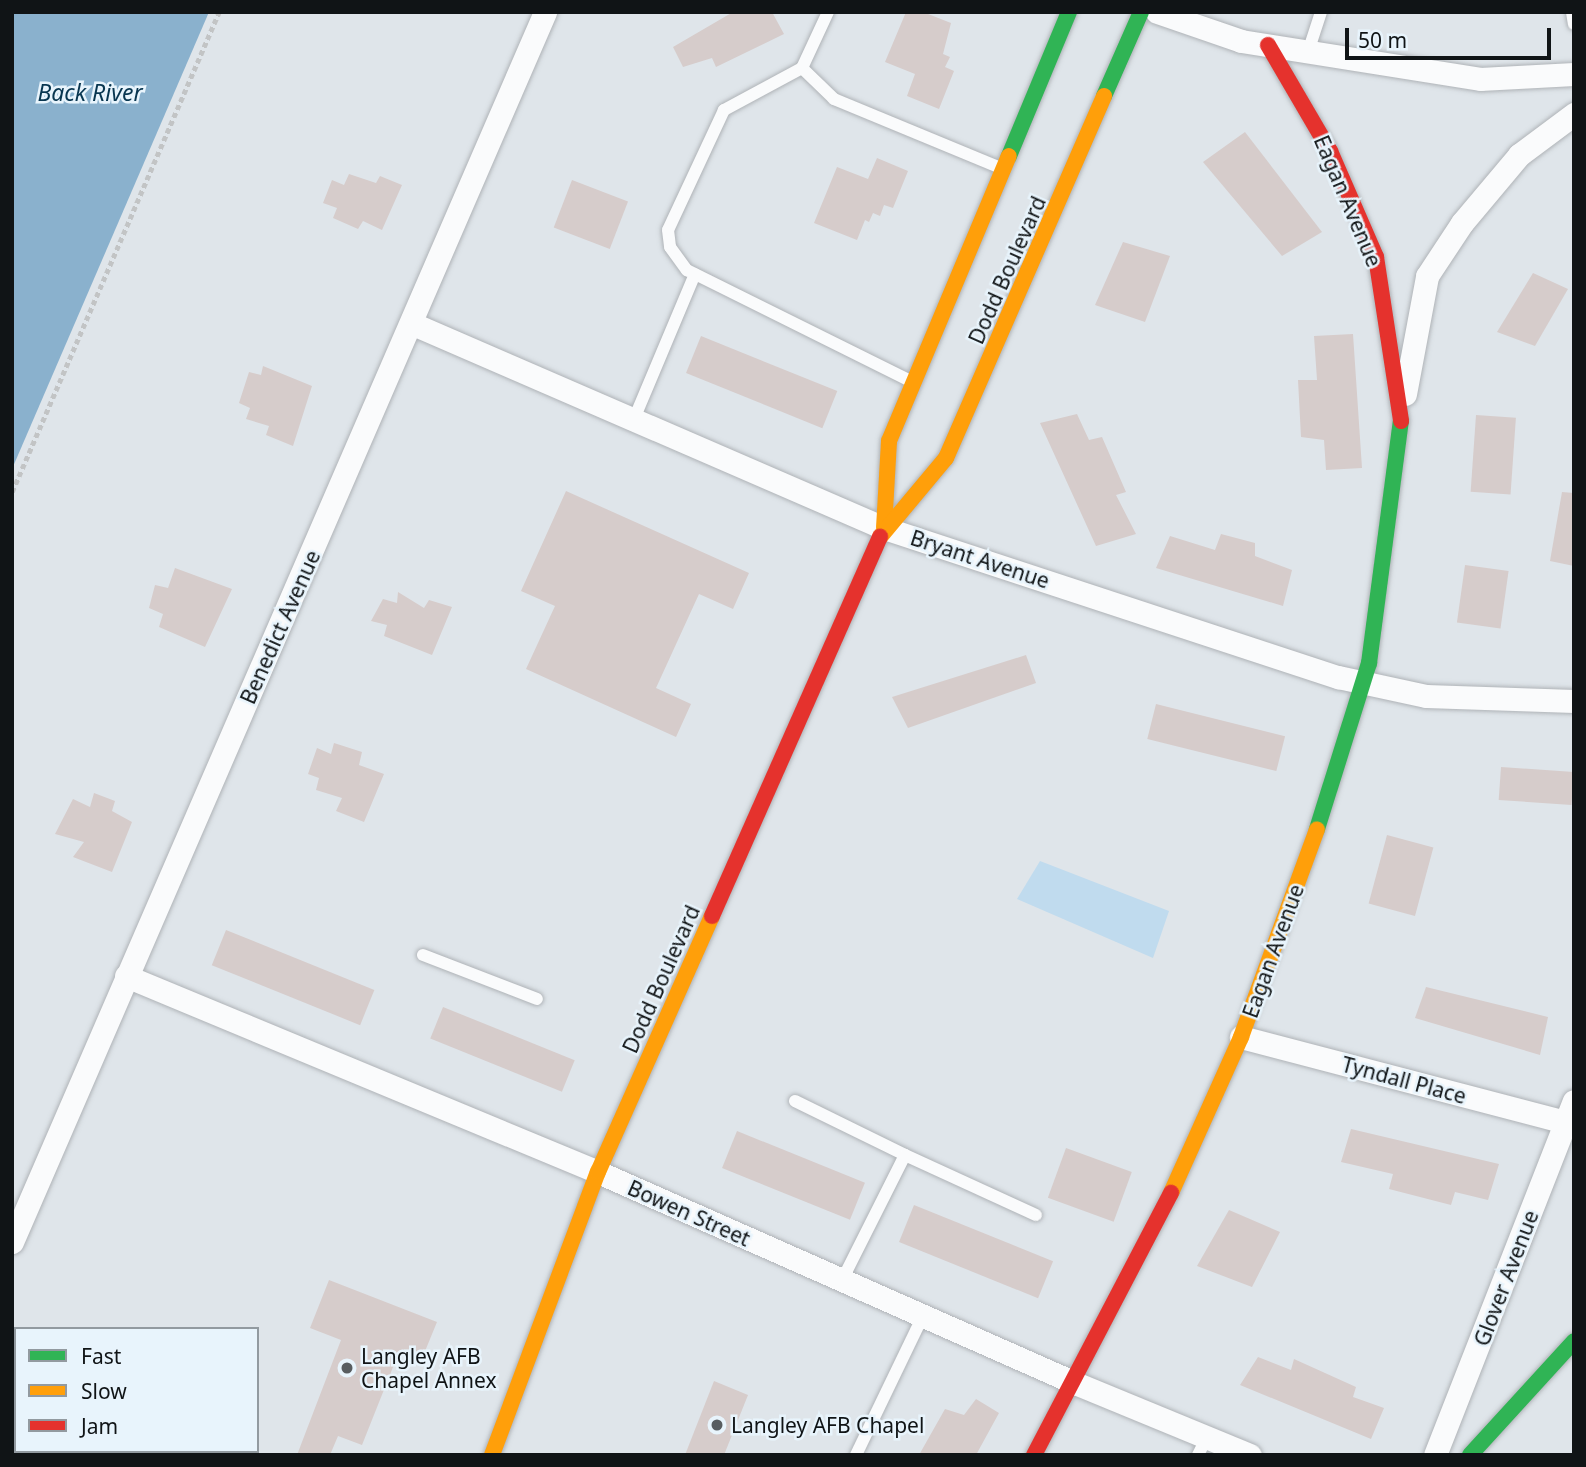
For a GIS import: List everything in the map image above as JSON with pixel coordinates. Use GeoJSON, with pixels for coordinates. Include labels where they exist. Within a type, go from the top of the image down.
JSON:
{"type":"FeatureCollection","features":[{"type":"Feature","properties":{"kind":"street","name":"Benedict Avenue"},"geometry":{"type":"LineString","coordinates":[[12,1242],[413,324],[545,12]]}},
{"type":"Feature","properties":{"kind":"street","name":"Dodd Boulevard"},"geometry":{"type":"LineString","coordinates":[[884,528],[889,441],[1069,12]]}},
{"type":"Feature","properties":{"kind":"street","name":"Dodd Boulevard"},"geometry":{"type":"LineString","coordinates":[[492,1455],[598,1172],[884,528],[946,458],[1141,12]]}},
{"type":"Feature","properties":{"kind":"street"},"geometry":{"type":"LineString","coordinates":[[1157,12],[1241,41],[1480,79],[1574,74]]}},
{"type":"Feature","properties":{"kind":"street","name":"Eagan Avenue"},"geometry":{"type":"LineString","coordinates":[[1268,45],[1330,151],[1377,257],[1402,411]]}},
{"type":"Feature","properties":{"kind":"street","name":"Eagan Avenue"},"geometry":{"type":"LineString","coordinates":[[1034,1455],[1074,1383],[1174,1186],[1241,1037],[1331,790],[1360,684],[1369,663],[1402,411],[1427,276],[1462,223],[1519,155],[1574,114]]}},
{"type":"Feature","properties":{"kind":"street","name":"Bryant Avenue"},"geometry":{"type":"LineString","coordinates":[[413,324],[884,528],[1360,684],[1426,696],[1574,701]]}},
{"type":"Feature","properties":{"kind":"street","name":"Bowen Street"},"geometry":{"type":"LineString","coordinates":[[126,976],[598,1172],[1074,1383],[1202,1446],[1250,1455]]}},
{"type":"Feature","properties":{"kind":"street","name":"Tyndall Place"},"geometry":{"type":"LineString","coordinates":[[1241,1037],[1570,1111]]}},
{"type":"Feature","properties":{"kind":"street","name":"Glover Avenue"},"geometry":{"type":"LineString","coordinates":[[1435,1455],[1570,1111]]}},
{"type":"Feature","properties":{"kind":"street"},"geometry":{"type":"LineString","coordinates":[[1470,1455],[1574,1341]]}},
{"type":"Feature","properties":{"kind":"lane"},"geometry":{"type":"LineString","coordinates":[[828,12],[802,68],[724,110],[668,230],[674,254],[695,274],[913,382]]}},
{"type":"Feature","properties":{"kind":"lane"},"geometry":{"type":"LineString","coordinates":[[1308,52],[1321,12]]}},
{"type":"Feature","properties":{"kind":"lane"},"geometry":{"type":"LineString","coordinates":[[1572,12],[1574,24]]}},
{"type":"Feature","properties":{"kind":"lane"},"geometry":{"type":"LineString","coordinates":[[802,68],[834,99],[1003,169]]}},
{"type":"Feature","properties":{"kind":"lane"},"geometry":{"type":"LineString","coordinates":[[634,419],[695,274]]}},
{"type":"Feature","properties":{"kind":"lane"},"geometry":{"type":"LineString","coordinates":[[423,955],[537,999]]}},
{"type":"Feature","properties":{"kind":"lane"},"geometry":{"type":"LineString","coordinates":[[795,1101],[1035,1215]]}},
{"type":"Feature","properties":{"kind":"lane"},"geometry":{"type":"LineString","coordinates":[[842,1280],[905,1155]]}},
{"type":"Feature","properties":{"kind":"lane"},"geometry":{"type":"LineString","coordinates":[[856,1455],[923,1316]]}},
{"type":"Feature","properties":{"kind":"path"},"geometry":{"type":"LineString","coordinates":[[12,492],[219,12]]}},
{"type":"Feature","properties":{"kind":"shaded area"},"geometry":{"type":"Polygon","coordinates":[[[1040,861],[1169,911],[1153,958],[1017,899],[1040,861]]]}},
{"type":"Feature","properties":{"kind":"water","name":"Back River"},"geometry":{"type":"Polygon","coordinates":[[[12,12],[209,12],[12,469],[12,12]]]}},
{"type":"Feature","properties":{"kind":"building"},"geometry":{"type":"Polygon","coordinates":[[[733,12],[772,12],[784,34],[716,67],[712,58],[683,67],[673,47],[733,12]]]}},
{"type":"Feature","properties":{"kind":"building"},"geometry":{"type":"Polygon","coordinates":[[[906,12],[923,12],[951,23],[943,54],[950,57],[945,67],[954,71],[939,109],[907,96],[915,74],[885,62],[906,12]]]}},
{"type":"Feature","properties":{"kind":"building"},"geometry":{"type":"Polygon","coordinates":[[[1245,132],[1322,232],[1282,256],[1203,162],[1245,132]]]}},
{"type":"Feature","properties":{"kind":"building"},"geometry":{"type":"Polygon","coordinates":[[[877,158],[908,171],[893,208],[884,205],[880,216],[873,213],[869,222],[865,220],[857,240],[814,223],[837,167],[868,179],[877,158]]]}},
{"type":"Feature","properties":{"kind":"building"},"geometry":{"type":"Polygon","coordinates":[[[349,174],[376,183],[380,176],[402,185],[382,230],[363,221],[358,229],[333,218],[337,208],[323,203],[332,180],[344,185],[349,174]]]}},
{"type":"Feature","properties":{"kind":"building"},"geometry":{"type":"Polygon","coordinates":[[[572,180],[628,202],[610,249],[554,228],[572,180]]]}},
{"type":"Feature","properties":{"kind":"building"},"geometry":{"type":"Polygon","coordinates":[[[1123,242],[1170,256],[1145,322],[1095,305],[1123,242]]]}},
{"type":"Feature","properties":{"kind":"building"},"geometry":{"type":"Polygon","coordinates":[[[1533,273],[1568,289],[1535,346],[1497,332],[1533,273]]]}},
{"type":"Feature","properties":{"kind":"building"},"geometry":{"type":"Polygon","coordinates":[[[1353,334],[1362,468],[1326,470],[1324,440],[1301,437],[1298,380],[1317,380],[1314,336],[1353,334]]]}},
{"type":"Feature","properties":{"kind":"building"},"geometry":{"type":"Polygon","coordinates":[[[701,336],[837,391],[822,428],[686,373],[701,336]]]}},
{"type":"Feature","properties":{"kind":"building"},"geometry":{"type":"Polygon","coordinates":[[[263,366],[312,386],[293,446],[266,435],[269,426],[246,419],[250,408],[239,403],[249,372],[261,375],[263,366]]]}},
{"type":"Feature","properties":{"kind":"building"},"geometry":{"type":"Polygon","coordinates":[[[1077,414],[1089,440],[1102,437],[1126,492],[1116,495],[1136,534],[1096,546],[1040,423],[1077,414]]]}},
{"type":"Feature","properties":{"kind":"building"},"geometry":{"type":"Polygon","coordinates":[[[1476,415],[1516,418],[1511,495],[1471,492],[1476,415]]]}},
{"type":"Feature","properties":{"kind":"building"},"geometry":{"type":"Polygon","coordinates":[[[566,491],[749,573],[733,609],[699,594],[656,688],[691,704],[676,737],[526,669],[555,606],[521,591],[566,491]]]}},
{"type":"Feature","properties":{"kind":"building"},"geometry":{"type":"Polygon","coordinates":[[[1562,492],[1574,493],[1574,566],[1550,561],[1562,492]]]}},
{"type":"Feature","properties":{"kind":"building"},"geometry":{"type":"Polygon","coordinates":[[[1221,534],[1255,543],[1255,556],[1292,570],[1283,606],[1156,568],[1170,536],[1215,550],[1221,534]]]}},
{"type":"Feature","properties":{"kind":"building"},"geometry":{"type":"Polygon","coordinates":[[[1465,565],[1509,571],[1500,629],[1457,622],[1465,565]]]}},
{"type":"Feature","properties":{"kind":"building"},"geometry":{"type":"Polygon","coordinates":[[[175,568],[232,589],[205,647],[159,627],[163,614],[149,608],[155,585],[168,588],[175,568]]]}},
{"type":"Feature","properties":{"kind":"building"},"geometry":{"type":"Polygon","coordinates":[[[398,592],[424,608],[429,600],[452,607],[432,655],[384,636],[387,625],[371,621],[383,599],[397,603],[398,592]]]}},
{"type":"Feature","properties":{"kind":"building"},"geometry":{"type":"Polygon","coordinates":[[[1026,655],[1036,683],[908,728],[892,697],[1026,655]]]}},
{"type":"Feature","properties":{"kind":"building"},"geometry":{"type":"Polygon","coordinates":[[[1156,704],[1285,736],[1276,771],[1147,739],[1156,704]]]}},
{"type":"Feature","properties":{"kind":"building"},"geometry":{"type":"Polygon","coordinates":[[[334,743],[362,752],[359,765],[384,774],[364,822],[336,811],[342,798],[316,790],[319,778],[308,774],[317,748],[331,754],[334,743]]]}},
{"type":"Feature","properties":{"kind":"building"},"geometry":{"type":"Polygon","coordinates":[[[1501,767],[1574,772],[1572,805],[1499,800],[1501,767]]]}},
{"type":"Feature","properties":{"kind":"building"},"geometry":{"type":"Polygon","coordinates":[[[94,793],[115,801],[112,811],[132,822],[112,872],[73,857],[84,842],[55,834],[73,799],[90,807],[94,793]]]}},
{"type":"Feature","properties":{"kind":"building"},"geometry":{"type":"Polygon","coordinates":[[[1387,835],[1433,847],[1415,916],[1369,904],[1387,835]]]}},
{"type":"Feature","properties":{"kind":"building"},"geometry":{"type":"Polygon","coordinates":[[[226,930],[374,990],[360,1025],[212,965],[226,930]]]}},
{"type":"Feature","properties":{"kind":"building"},"geometry":{"type":"Polygon","coordinates":[[[1426,987],[1548,1017],[1540,1055],[1415,1018],[1426,987]]]}},
{"type":"Feature","properties":{"kind":"building"},"geometry":{"type":"Polygon","coordinates":[[[443,1007],[575,1060],[562,1092],[430,1039],[443,1007]]]}},
{"type":"Feature","properties":{"kind":"building"},"geometry":{"type":"Polygon","coordinates":[[[1351,1129],[1499,1164],[1488,1200],[1455,1192],[1451,1205],[1389,1189],[1393,1174],[1341,1162],[1351,1129]]]}},
{"type":"Feature","properties":{"kind":"building"},"geometry":{"type":"Polygon","coordinates":[[[737,1131],[865,1183],[850,1220],[722,1168],[737,1131]]]}},
{"type":"Feature","properties":{"kind":"building"},"geometry":{"type":"Polygon","coordinates":[[[1066,1148],[1132,1172],[1114,1222],[1048,1198],[1066,1148]]]}},
{"type":"Feature","properties":{"kind":"building"},"geometry":{"type":"Polygon","coordinates":[[[914,1205],[1053,1261],[1038,1298],[899,1242],[914,1205]]]}},
{"type":"Feature","properties":{"kind":"building"},"geometry":{"type":"Polygon","coordinates":[[[1229,1210],[1280,1232],[1252,1287],[1197,1266],[1229,1210]]]}},
{"type":"Feature","properties":{"kind":"building","name":"Langley AFB Chapel Annex"},"geometry":{"type":"Polygon","coordinates":[[[329,1280],[437,1322],[421,1361],[399,1352],[362,1445],[338,1436],[330,1455],[297,1455],[341,1340],[310,1328],[329,1280]]]}},
{"type":"Feature","properties":{"kind":"building"},"geometry":{"type":"Polygon","coordinates":[[[1258,1357],[1291,1370],[1294,1359],[1356,1387],[1353,1397],[1384,1408],[1371,1439],[1240,1385],[1258,1357]]]}},
{"type":"Feature","properties":{"kind":"building","name":"Langley AFB Chapel"},"geometry":{"type":"Polygon","coordinates":[[[714,1381],[748,1395],[724,1455],[685,1455],[714,1381]]]}},
{"type":"Feature","properties":{"kind":"building"},"geometry":{"type":"Polygon","coordinates":[[[976,1399],[999,1413],[976,1455],[919,1455],[945,1409],[964,1415],[976,1399]]]}},
{"type":"Feature","properties":{"kind":"traffic: fast"},"geometry":{"type":"LineString","coordinates":[[1009,156],[1069,12]]}},
{"type":"Feature","properties":{"kind":"traffic: fast"},"geometry":{"type":"LineString","coordinates":[[1104,96],[1141,12]]}},
{"type":"Feature","properties":{"kind":"traffic: fast"},"geometry":{"type":"LineString","coordinates":[[1317,829],[1369,663],[1401,421]]}},
{"type":"Feature","properties":{"kind":"traffic: fast"},"geometry":{"type":"LineString","coordinates":[[1470,1455],[1574,1341]]}},
{"type":"Feature","properties":{"kind":"traffic: slow"},"geometry":{"type":"LineString","coordinates":[[880,537],[946,458],[1104,96]]}},
{"type":"Feature","properties":{"kind":"traffic: slow"},"geometry":{"type":"LineString","coordinates":[[884,528],[889,441],[1009,156]]}},
{"type":"Feature","properties":{"kind":"traffic: slow"},"geometry":{"type":"LineString","coordinates":[[1171,1193],[1241,1037],[1317,829]]}},
{"type":"Feature","properties":{"kind":"traffic: slow"},"geometry":{"type":"LineString","coordinates":[[492,1455],[598,1172],[712,916]]}},
{"type":"Feature","properties":{"kind":"traffic: jam"},"geometry":{"type":"LineString","coordinates":[[1268,45],[1330,151],[1376,257],[1401,421]]}},
{"type":"Feature","properties":{"kind":"traffic: jam"},"geometry":{"type":"LineString","coordinates":[[712,916],[880,537]]}},
{"type":"Feature","properties":{"kind":"traffic: jam"},"geometry":{"type":"LineString","coordinates":[[1034,1455],[1171,1193]]}},
{"type":"Feature","properties":{"kind":"place","name":"Langley AFB Chapel Annex"},"geometry":{"type":"Point","coordinates":[347,1368]}},
{"type":"Feature","properties":{"kind":"place","name":"Langley AFB Chapel"},"geometry":{"type":"Point","coordinates":[717,1425]}}]}
